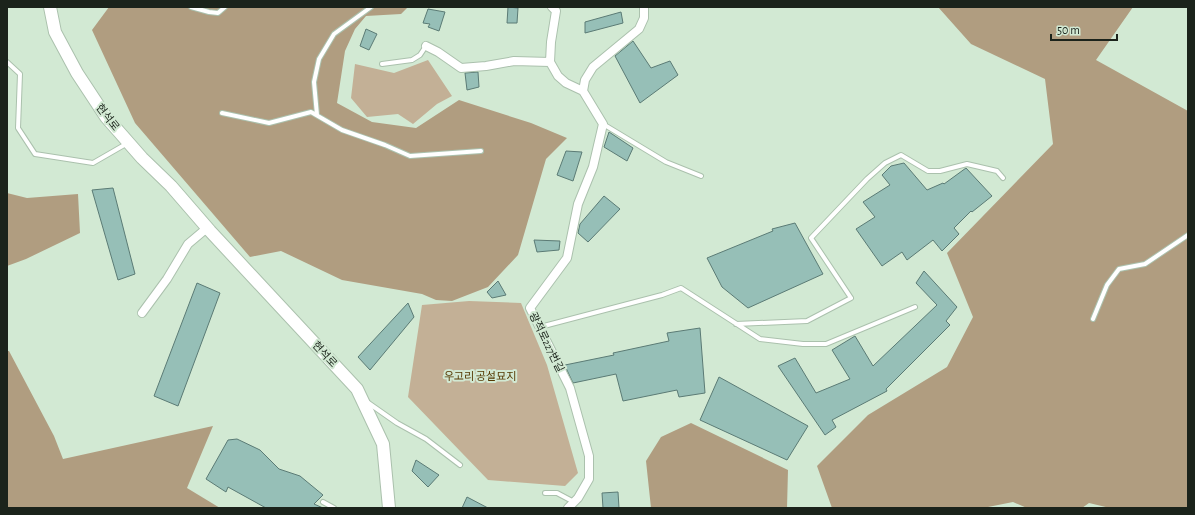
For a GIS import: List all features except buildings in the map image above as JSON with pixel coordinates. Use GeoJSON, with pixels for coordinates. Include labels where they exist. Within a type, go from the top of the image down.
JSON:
{"type":"FeatureCollection","features":[{"type":"Feature","properties":{"kind":"street","name":"현석로"},"geometry":{"type":"LineString","coordinates":[[50,7],[55,32],[77,73],[106,117],[142,158],[171,186],[357,389],[383,444],[389,508]]}},
{"type":"Feature","properties":{"kind":"street"},"geometry":{"type":"LineString","coordinates":[[552,7],[556,11],[551,42],[550,62],[558,76],[566,83],[583,91],[603,124]]}},
{"type":"Feature","properties":{"kind":"street"},"geometry":{"type":"LineString","coordinates":[[583,91],[585,80],[593,67],[639,29],[644,18],[644,7]]}},
{"type":"Feature","properties":{"kind":"street"},"geometry":{"type":"LineString","coordinates":[[426,46],[438,52],[461,68],[486,66],[514,61],[550,62]]}},
{"type":"Feature","properties":{"kind":"street","name":"광적로227번길"},"geometry":{"type":"LineString","coordinates":[[571,505],[578,498],[589,478],[589,456],[570,388],[530,308],[567,258],[578,204],[593,167],[603,124]]}},
{"type":"Feature","properties":{"kind":"street"},"geometry":{"type":"LineString","coordinates":[[142,313],[167,278],[188,244],[208,228]]}},
{"type":"Feature","properties":{"kind":"lane"},"geometry":{"type":"LineString","coordinates":[[191,7],[218,13],[225,7]]}},
{"type":"Feature","properties":{"kind":"lane"},"geometry":{"type":"LineString","coordinates":[[317,115],[314,82],[320,59],[334,34],[371,7]]}},
{"type":"Feature","properties":{"kind":"lane"},"geometry":{"type":"LineString","coordinates":[[382,64],[412,60],[420,55],[426,46]]}},
{"type":"Feature","properties":{"kind":"lane"},"geometry":{"type":"LineString","coordinates":[[7,62],[20,74],[18,128],[35,154],[93,163],[129,143]]}},
{"type":"Feature","properties":{"kind":"lane"},"geometry":{"type":"LineString","coordinates":[[222,113],[269,123],[311,112],[342,130],[385,145],[410,156],[481,151]]}},
{"type":"Feature","properties":{"kind":"lane"},"geometry":{"type":"LineString","coordinates":[[603,124],[666,162],[701,176]]}},
{"type":"Feature","properties":{"kind":"lane"},"geometry":{"type":"LineString","coordinates":[[736,324],[807,320],[851,298],[810,238],[867,179],[886,163],[901,155],[928,171],[940,171],[968,164],[997,171],[1003,178]]}},
{"type":"Feature","properties":{"kind":"lane"},"geometry":{"type":"LineString","coordinates":[[1093,319],[1107,285],[1119,269],[1145,264],[1188,235]]}},
{"type":"Feature","properties":{"kind":"lane"},"geometry":{"type":"LineString","coordinates":[[540,326],[662,295],[681,288],[760,339],[803,344],[826,344],[915,307]]}},
{"type":"Feature","properties":{"kind":"lane"},"geometry":{"type":"LineString","coordinates":[[361,398],[397,423],[426,438],[460,465]]}},
{"type":"Feature","properties":{"kind":"lane"},"geometry":{"type":"LineString","coordinates":[[545,493],[557,493],[571,505]]}},
{"type":"Feature","properties":{"kind":"lane"},"geometry":{"type":"LineString","coordinates":[[323,502],[334,508]]}},
{"type":"Feature","properties":{"kind":"green space"},"geometry":{"type":"Polygon","coordinates":[[[428,60],[452,96],[437,104],[413,124],[398,114],[367,117],[351,98],[355,64],[394,73],[428,60]]]}},
{"type":"Feature","properties":{"kind":"green space","name":"우고리 공설묘지"},"geometry":{"type":"Polygon","coordinates":[[[469,301],[521,303],[547,365],[578,473],[565,486],[488,480],[408,397],[422,305],[469,301]]]}},
{"type":"Feature","properties":{"kind":"shaded area"},"geometry":{"type":"Polygon","coordinates":[[[109,7],[408,7],[401,14],[366,16],[355,29],[345,51],[337,103],[372,122],[416,128],[459,100],[531,123],[567,138],[546,159],[518,255],[488,287],[452,301],[436,300],[422,294],[342,280],[281,251],[250,257],[135,123],[92,30],[109,7]]]}},
{"type":"Feature","properties":{"kind":"shaded area"},"geometry":{"type":"Polygon","coordinates":[[[938,7],[1133,7],[1096,60],[1188,111],[1188,508],[1110,508],[1089,503],[1082,508],[1027,508],[1013,502],[983,508],[832,508],[817,466],[868,415],[947,367],[973,317],[947,253],[1053,144],[1045,79],[971,44],[938,7]]]}},
{"type":"Feature","properties":{"kind":"shaded area"},"geometry":{"type":"Polygon","coordinates":[[[7,193],[27,198],[78,194],[80,233],[26,259],[7,266],[7,193]]]}},
{"type":"Feature","properties":{"kind":"shaded area"},"geometry":{"type":"Polygon","coordinates":[[[7,351],[9,351],[54,436],[63,459],[213,426],[187,488],[220,508],[7,508],[7,351]]]}},
{"type":"Feature","properties":{"kind":"shaded area"},"geometry":{"type":"Polygon","coordinates":[[[691,423],[788,470],[787,508],[651,508],[646,461],[661,437],[691,423]]]}}]}
